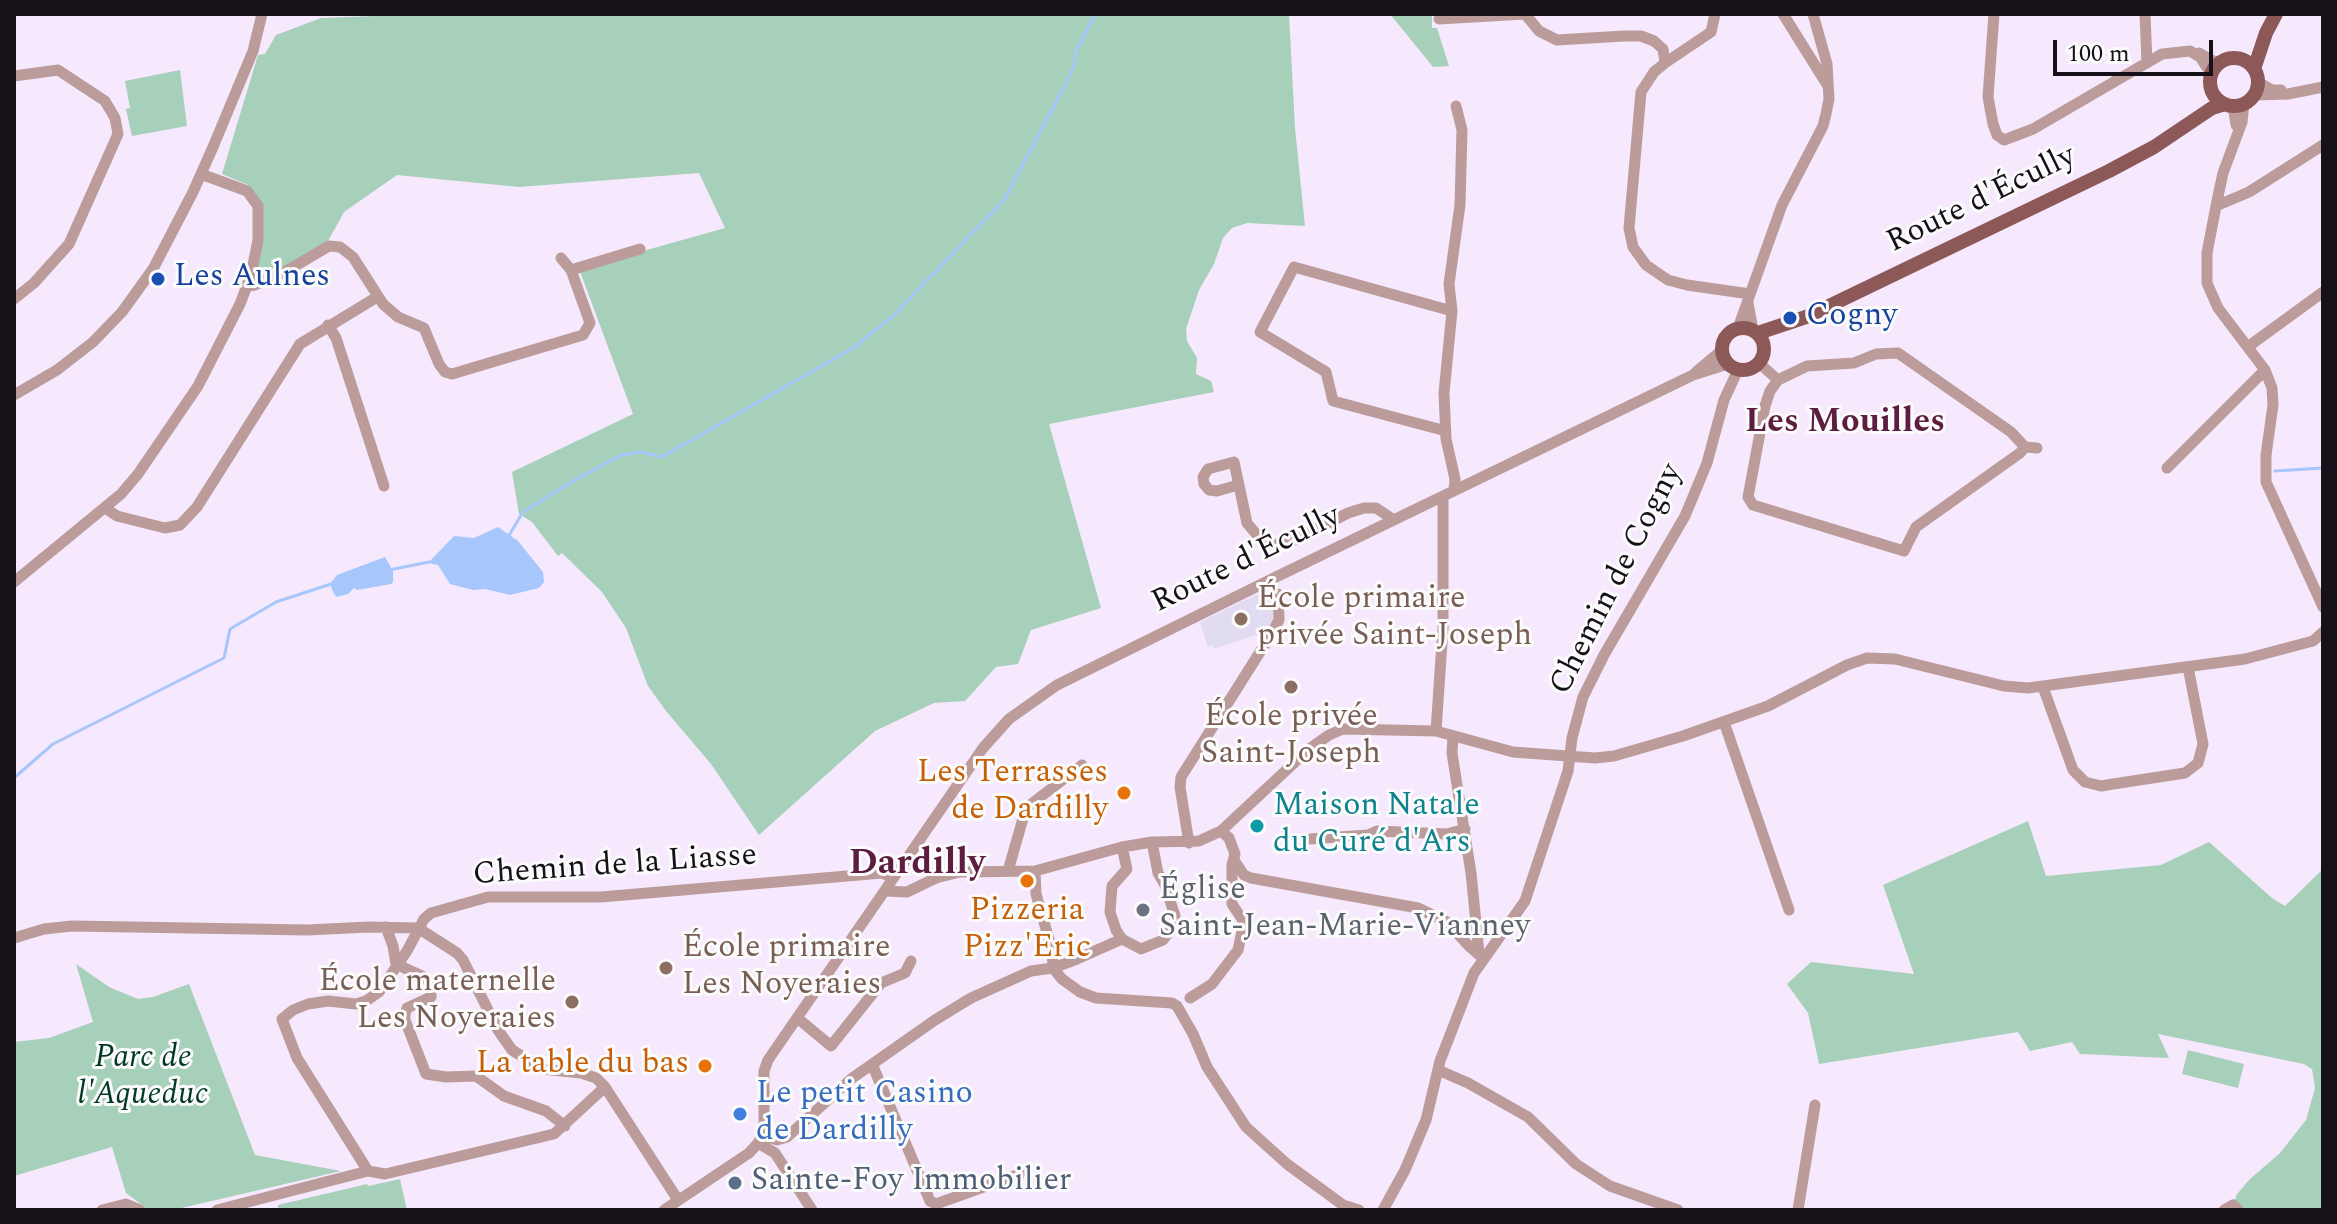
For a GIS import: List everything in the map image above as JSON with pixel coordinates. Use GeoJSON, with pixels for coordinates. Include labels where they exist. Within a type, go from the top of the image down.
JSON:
{"type":"FeatureCollection","features":[{"type":"Feature","properties":{"kind":"main road"},"geometry":{"type":"LineString","coordinates":[[2245,93],[2276,14]]}},
{"type":"Feature","properties":{"kind":"main road"},"geometry":{"type":"LineString","coordinates":[[2229,60],[2240,56],[2266,33]]}},
{"type":"Feature","properties":{"kind":"main road"},"geometry":{"type":"LineString","coordinates":[[2229,60],[2245,61],[2245,93]]}},
{"type":"Feature","properties":{"kind":"main road","name":"Route d'Écully"},"geometry":{"type":"LineString","coordinates":[[2179,129],[2201,103],[2211,80],[2229,60]]}},
{"type":"Feature","properties":{"kind":"main road"},"geometry":{"type":"LineString","coordinates":[[2211,80],[2215,96],[2245,93]]}},
{"type":"Feature","properties":{"kind":"main road","name":"Route d'Écully"},"geometry":{"type":"LineString","coordinates":[[1764,348],[1806,317],[2109,171],[2154,147],[2212,108],[2245,93]]}},
{"type":"Feature","properties":{"kind":"main road","name":"Route d'Écully"},"geometry":{"type":"LineString","coordinates":[[1749,330],[1806,317]]}},
{"type":"Feature","properties":{"kind":"main road"},"geometry":{"type":"LineString","coordinates":[[1749,330],[1764,348],[1759,363],[1748,370],[1729,362],[1724,338],[1749,330]]}},
{"type":"Feature","properties":{"kind":"street"},"geometry":{"type":"LineString","coordinates":[[14,395],[57,370],[93,342],[122,312],[153,269],[201,174],[253,51],[262,14]]}},
{"type":"Feature","properties":{"kind":"street"},"geometry":{"type":"LineString","coordinates":[[1439,19],[1525,14],[1539,31],[1557,40],[1641,36],[1663,49],[1665,63]]}},
{"type":"Feature","properties":{"kind":"street"},"geometry":{"type":"LineString","coordinates":[[1715,14],[1711,32],[1654,72],[1641,92],[1629,228],[1633,247],[1646,265],[1668,280],[1749,296]]}},
{"type":"Feature","properties":{"kind":"street"},"geometry":{"type":"LineString","coordinates":[[1783,14],[1828,87]]}},
{"type":"Feature","properties":{"kind":"street"},"geometry":{"type":"LineString","coordinates":[[1749,330],[1749,296],[1782,205],[1823,126],[1829,99],[1827,64],[1813,14]]}},
{"type":"Feature","properties":{"kind":"street"},"geometry":{"type":"LineString","coordinates":[[1994,14],[1988,97],[1997,135],[2004,140],[2033,129],[2162,54],[2190,51],[2215,62],[2229,60]]}},
{"type":"Feature","properties":{"kind":"street"},"geometry":{"type":"LineString","coordinates":[[2145,14],[2147,63]]}},
{"type":"Feature","properties":{"kind":"street"},"geometry":{"type":"LineString","coordinates":[[2190,51],[2200,57],[2211,80]]}},
{"type":"Feature","properties":{"kind":"street"},"geometry":{"type":"LineString","coordinates":[[14,76],[58,70],[105,101],[115,118],[118,134],[69,244],[34,283],[14,299]]}},
{"type":"Feature","properties":{"kind":"street"},"geometry":{"type":"LineString","coordinates":[[2323,87],[2306,91],[2245,93],[2236,115],[2234,142],[2207,253],[2207,283],[2218,308],[2249,346],[2265,370],[2272,388],[2266,482],[2323,607]]}},
{"type":"Feature","properties":{"kind":"street"},"geometry":{"type":"LineString","coordinates":[[1436,731],[1449,493],[1455,479],[1446,431],[1444,393],[1452,311],[1449,284],[1460,205],[1462,145],[1456,106]]}},
{"type":"Feature","properties":{"kind":"street"},"geometry":{"type":"LineString","coordinates":[[2216,206],[2249,192],[2323,145]]}},
{"type":"Feature","properties":{"kind":"street"},"geometry":{"type":"LineString","coordinates":[[14,582],[105,508],[138,474],[187,403],[248,286],[258,240],[258,206],[247,191],[201,174]]}},
{"type":"Feature","properties":{"kind":"street"},"geometry":{"type":"LineString","coordinates":[[248,286],[279,275],[324,248],[335,246],[344,249],[353,257],[377,297],[398,317],[424,328],[445,372],[460,374],[583,335],[590,323],[571,270],[561,258]]}},
{"type":"Feature","properties":{"kind":"street"},"geometry":{"type":"LineString","coordinates":[[571,270],[640,249]]}},
{"type":"Feature","properties":{"kind":"street"},"geometry":{"type":"LineString","coordinates":[[1446,431],[1333,401],[1326,372],[1260,332],[1294,267],[1452,311]]}},
{"type":"Feature","properties":{"kind":"street"},"geometry":{"type":"LineString","coordinates":[[2249,346],[2323,292]]}},
{"type":"Feature","properties":{"kind":"street"},"geometry":{"type":"LineString","coordinates":[[105,508],[117,516],[165,528],[180,525],[233,452],[296,348],[328,325],[377,297]]}},
{"type":"Feature","properties":{"kind":"street"},"geometry":{"type":"LineString","coordinates":[[328,325],[336,338],[384,486]]}},
{"type":"Feature","properties":{"kind":"street"},"geometry":{"type":"LineString","coordinates":[[1898,353],[2031,448],[1916,527],[1904,551],[1753,505],[1748,497],[1765,406],[1778,380],[1807,366],[1854,363],[1876,354],[1898,353]]}},
{"type":"Feature","properties":{"kind":"street","name":"Route d'Écully"},"geometry":{"type":"LineString","coordinates":[[893,878],[983,748],[1028,699],[1693,375],[1729,362]]}},
{"type":"Feature","properties":{"kind":"street","name":"Chemin de Cogny"},"geometry":{"type":"LineString","coordinates":[[1383,1210],[1405,1170],[1426,1120],[1438,1070],[1474,973],[1482,956],[1525,901],[1560,801],[1583,697],[1685,516],[1707,463],[1724,400],[1729,362]]}},
{"type":"Feature","properties":{"kind":"street"},"geometry":{"type":"LineString","coordinates":[[1759,363],[1778,380]]}},
{"type":"Feature","properties":{"kind":"street"},"geometry":{"type":"LineString","coordinates":[[2167,468],[2265,370]]}},
{"type":"Feature","properties":{"kind":"street"},"geometry":{"type":"LineString","coordinates":[[1238,485],[1247,523],[1262,541],[1269,544],[1297,539],[1364,508],[1376,508],[1394,520]]}},
{"type":"Feature","properties":{"kind":"street"},"geometry":{"type":"LineString","coordinates":[[1189,843],[1180,782],[1279,620],[1278,594]]}},
{"type":"Feature","properties":{"kind":"street"},"geometry":{"type":"LineString","coordinates":[[885,891],[907,892],[948,874],[1035,871],[1122,847],[1152,842],[1199,841],[1221,831],[1309,749],[1329,735],[1354,728],[1436,731],[1513,752],[1595,758],[1614,756],[1768,706],[1847,665],[1867,658],[1895,659],[2004,686],[2043,687],[2270,653],[2313,641],[2323,632]]}},
{"type":"Feature","properties":{"kind":"street"},"geometry":{"type":"LineString","coordinates":[[2043,687],[2073,770],[2085,782],[2101,786],[2185,773],[2198,763],[2203,744],[2188,667]]}},
{"type":"Feature","properties":{"kind":"street"},"geometry":{"type":"LineString","coordinates":[[1724,722],[1789,910]]}},
{"type":"Feature","properties":{"kind":"street"},"geometry":{"type":"LineString","coordinates":[[1453,736],[1452,753],[1482,956]]}},
{"type":"Feature","properties":{"kind":"street"},"geometry":{"type":"LineString","coordinates":[[1008,871],[1026,808],[1082,765]]}},
{"type":"Feature","properties":{"kind":"street"},"geometry":{"type":"LineString","coordinates":[[1310,839],[1368,835],[1377,831],[1447,834],[1465,829]]}},
{"type":"Feature","properties":{"kind":"street"},"geometry":{"type":"LineString","coordinates":[[1221,831],[1232,844],[1234,860],[1244,875],[1418,908],[1447,922],[1482,956]]}},
{"type":"Feature","properties":{"kind":"street"},"geometry":{"type":"LineString","coordinates":[[1122,847],[1127,869],[1112,886],[1113,922],[1122,939],[1141,949],[1163,940],[1173,927],[1175,916],[1158,873],[1152,842]]}},
{"type":"Feature","properties":{"kind":"street"},"geometry":{"type":"LineString","coordinates":[[1190,998],[1212,984],[1238,950],[1244,922],[1232,904],[1234,860]]}},
{"type":"Feature","properties":{"kind":"street"},"geometry":{"type":"LineString","coordinates":[[1035,871],[1036,894],[1052,950],[1053,968],[1080,992],[1096,998],[1172,1003],[1177,1006],[1207,1067],[1246,1127],[1287,1164],[1343,1205],[1359,1210]]}},
{"type":"Feature","properties":{"kind":"street","name":"Chemin de la Liasse"},"geometry":{"type":"LineString","coordinates":[[418,928],[431,913],[488,897],[601,897],[882,873],[893,878]]}},
{"type":"Feature","properties":{"kind":"street"},"geometry":{"type":"LineString","coordinates":[[664,1210],[749,1153],[760,1139],[764,1071],[768,1060],[893,878]]}},
{"type":"Feature","properties":{"kind":"street"},"geometry":{"type":"LineString","coordinates":[[14,938],[34,931],[63,927],[418,928],[463,960],[504,1041],[522,1059],[542,1069],[591,1076],[605,1087],[678,1200]]}},
{"type":"Feature","properties":{"kind":"street"},"geometry":{"type":"LineString","coordinates":[[386,927],[396,964]]}},
{"type":"Feature","properties":{"kind":"street"},"geometry":{"type":"LineString","coordinates":[[368,1171],[297,1058],[282,1019],[308,1004],[366,1001],[379,992],[407,951],[418,928]]}},
{"type":"Feature","properties":{"kind":"street"},"geometry":{"type":"LineString","coordinates":[[760,1139],[787,1137],[872,1064],[971,998],[1031,971],[1053,968],[1122,939]]}},
{"type":"Feature","properties":{"kind":"street"},"geometry":{"type":"LineString","coordinates":[[801,1021],[831,1046],[881,983],[905,973],[911,961]]}},
{"type":"Feature","properties":{"kind":"street"},"geometry":{"type":"LineString","coordinates":[[396,964],[424,977],[431,984],[431,997],[410,1006],[405,1014],[426,1074],[476,1076],[504,1096],[546,1111],[565,1126]]}},
{"type":"Feature","properties":{"kind":"street"},"geometry":{"type":"LineString","coordinates":[[872,1064],[930,1201],[936,1204],[1020,1174]]}},
{"type":"Feature","properties":{"kind":"street"},"geometry":{"type":"LineString","coordinates":[[1438,1070],[1528,1117],[1576,1164],[1610,1186],[1678,1210]]}},
{"type":"Feature","properties":{"kind":"street"},"geometry":{"type":"LineString","coordinates":[[217,1210],[368,1171],[386,1174],[554,1134],[605,1087]]}},
{"type":"Feature","properties":{"kind":"street"},"geometry":{"type":"LineString","coordinates":[[1798,1210],[1815,1105]]}},
{"type":"Feature","properties":{"kind":"street"},"geometry":{"type":"LineString","coordinates":[[760,1139],[775,1153],[812,1210]]}},
{"type":"Feature","properties":{"kind":"street"},"geometry":{"type":"LineString","coordinates":[[777,1140],[802,1196]]}},
{"type":"Feature","properties":{"kind":"street"},"geometry":{"type":"LineString","coordinates":[[102,1210],[126,1204],[140,1210]]}},
{"type":"Feature","properties":{"kind":"street"},"geometry":{"type":"LineString","coordinates":[[2224,1210],[2233,1205],[2238,1210]]}},
{"type":"Feature","properties":{"kind":"shaded area","name":"École primaire privée Saint-Joseph"},"geometry":{"type":"Polygon","coordinates":[[[1268,589],[1275,613],[1271,630],[1214,649],[1212,645],[1208,647],[1200,622],[1268,589]]]}},
{"type":"Feature","properties":{"kind":"green space"},"geometry":{"type":"Polygon","coordinates":[[[429,14],[1289,14],[1295,128],[1305,226],[1247,223],[1232,228],[1223,238],[1214,264],[1199,290],[1186,329],[1187,341],[1197,358],[1196,374],[1211,381],[1214,392],[1049,424],[1101,608],[1031,630],[1018,664],[996,667],[965,701],[934,703],[875,731],[759,835],[711,764],[648,686],[626,628],[602,592],[562,553],[558,556],[532,522],[519,514],[512,472],[633,414],[579,269],[725,228],[699,173],[519,187],[397,175],[344,212],[327,243],[278,273],[254,282],[262,205],[248,185],[222,174],[258,55],[265,54],[276,35],[321,18],[429,14]]]}},
{"type":"Feature","properties":{"kind":"green space"},"geometry":{"type":"Polygon","coordinates":[[[1390,14],[1432,14],[1432,28],[1437,28],[1449,66],[1433,67],[1390,14]]]}},
{"type":"Feature","properties":{"kind":"green space"},"geometry":{"type":"Polygon","coordinates":[[[180,70],[187,126],[132,136],[126,109],[130,108],[125,81],[180,70]]]}},
{"type":"Feature","properties":{"kind":"green space"},"geometry":{"type":"Polygon","coordinates":[[[2028,821],[2046,876],[2161,865],[2209,842],[2285,906],[2323,869],[2323,1210],[2238,1210],[2233,1205],[2237,1194],[2280,1153],[2306,1120],[2315,1088],[2312,1069],[2304,1064],[2158,1034],[2169,1058],[2080,1054],[2072,1042],[2030,1051],[2018,1032],[1819,1064],[1808,1013],[1787,984],[1811,962],[1914,974],[1883,885],[2028,821]]]}},
{"type":"Feature","properties":{"kind":"green space","name":"Parc de l'Aqueduc"},"geometry":{"type":"Polygon","coordinates":[[[76,964],[109,987],[138,999],[189,984],[255,1155],[341,1171],[173,1210],[149,1210],[126,1193],[112,1147],[14,1176],[14,1042],[49,1038],[93,1022],[76,964]]]}},
{"type":"Feature","properties":{"kind":"green space"},"geometry":{"type":"Polygon","coordinates":[[[2188,1050],[2244,1064],[2238,1088],[2182,1074],[2188,1050]]]}},
{"type":"Feature","properties":{"kind":"green space"},"geometry":{"type":"Polygon","coordinates":[[[400,1179],[407,1210],[267,1210],[367,1184],[400,1179]]]}},
{"type":"Feature","properties":{"kind":"water"},"geometry":{"type":"Polygon","coordinates":[[[498,527],[518,541],[543,572],[544,582],[539,588],[510,595],[485,589],[473,590],[450,584],[438,565],[428,563],[454,536],[474,538],[498,527]]]}},
{"type":"Feature","properties":{"kind":"water"},"geometry":{"type":"Polygon","coordinates":[[[385,557],[393,571],[391,584],[354,588],[348,594],[337,597],[334,594],[330,584],[337,575],[385,557]]]}},
{"type":"Feature","properties":{"kind":"waterway"},"geometry":{"type":"LineString","coordinates":[[508,537],[523,512],[580,477],[622,455],[641,452],[662,457],[853,348],[892,317],[1004,200],[1063,89],[1074,65],[1077,49],[1095,14]]}},
{"type":"Feature","properties":{"kind":"waterway"},"geometry":{"type":"LineString","coordinates":[[2275,471],[2323,468]]}},
{"type":"Feature","properties":{"kind":"waterway"},"geometry":{"type":"LineString","coordinates":[[389,570],[429,562]]}},
{"type":"Feature","properties":{"kind":"waterway"},"geometry":{"type":"LineString","coordinates":[[14,778],[53,744],[224,658],[230,629],[276,602],[331,584]]}},
{"type":"Feature","properties":{"kind":"place","name":"Les Aulnes"},"geometry":{"type":"Point","coordinates":[158,279]}},
{"type":"Feature","properties":{"kind":"place","name":"Cogny"},"geometry":{"type":"Point","coordinates":[1790,318]}},
{"type":"Feature","properties":{"kind":"place","name":"École primaire privée Saint-Joseph"},"geometry":{"type":"Point","coordinates":[1241,619]}},
{"type":"Feature","properties":{"kind":"place","name":"École privée Saint-Joseph"},"geometry":{"type":"Point","coordinates":[1291,687]}},
{"type":"Feature","properties":{"kind":"place","name":"Les Terrasses de Dardilly"},"geometry":{"type":"Point","coordinates":[1124,793]}},
{"type":"Feature","properties":{"kind":"place","name":"Maison Natale du Curé d'Ars"},"geometry":{"type":"Point","coordinates":[1257,826]}},
{"type":"Feature","properties":{"kind":"place","name":"Pizzeria Pizz'Eric"},"geometry":{"type":"Point","coordinates":[1027,881]}},
{"type":"Feature","properties":{"kind":"place","name":"Église Saint-Jean-Marie-Vianney"},"geometry":{"type":"Point","coordinates":[1143,910]}},
{"type":"Feature","properties":{"kind":"place","name":"École primaire Les Noyeraies"},"geometry":{"type":"Point","coordinates":[666,968]}},
{"type":"Feature","properties":{"kind":"place","name":"École maternelle Les Noyeraies"},"geometry":{"type":"Point","coordinates":[572,1002]}},
{"type":"Feature","properties":{"kind":"place","name":"La table du bas"},"geometry":{"type":"Point","coordinates":[705,1066]}},
{"type":"Feature","properties":{"kind":"place","name":"Le petit Casino de Dardilly"},"geometry":{"type":"Point","coordinates":[740,1114]}},
{"type":"Feature","properties":{"kind":"place","name":"Sainte-Foy Immobilier"},"geometry":{"type":"Point","coordinates":[735,1183]}},
{"type":"Feature","properties":{"kind":"district","name":"Les Mouilles"},"geometry":{"type":"Point","coordinates":[1845,424]}},
{"type":"Feature","properties":{"kind":"district","name":"Dardilly"},"geometry":{"type":"Point","coordinates":[917,866]}}]}
